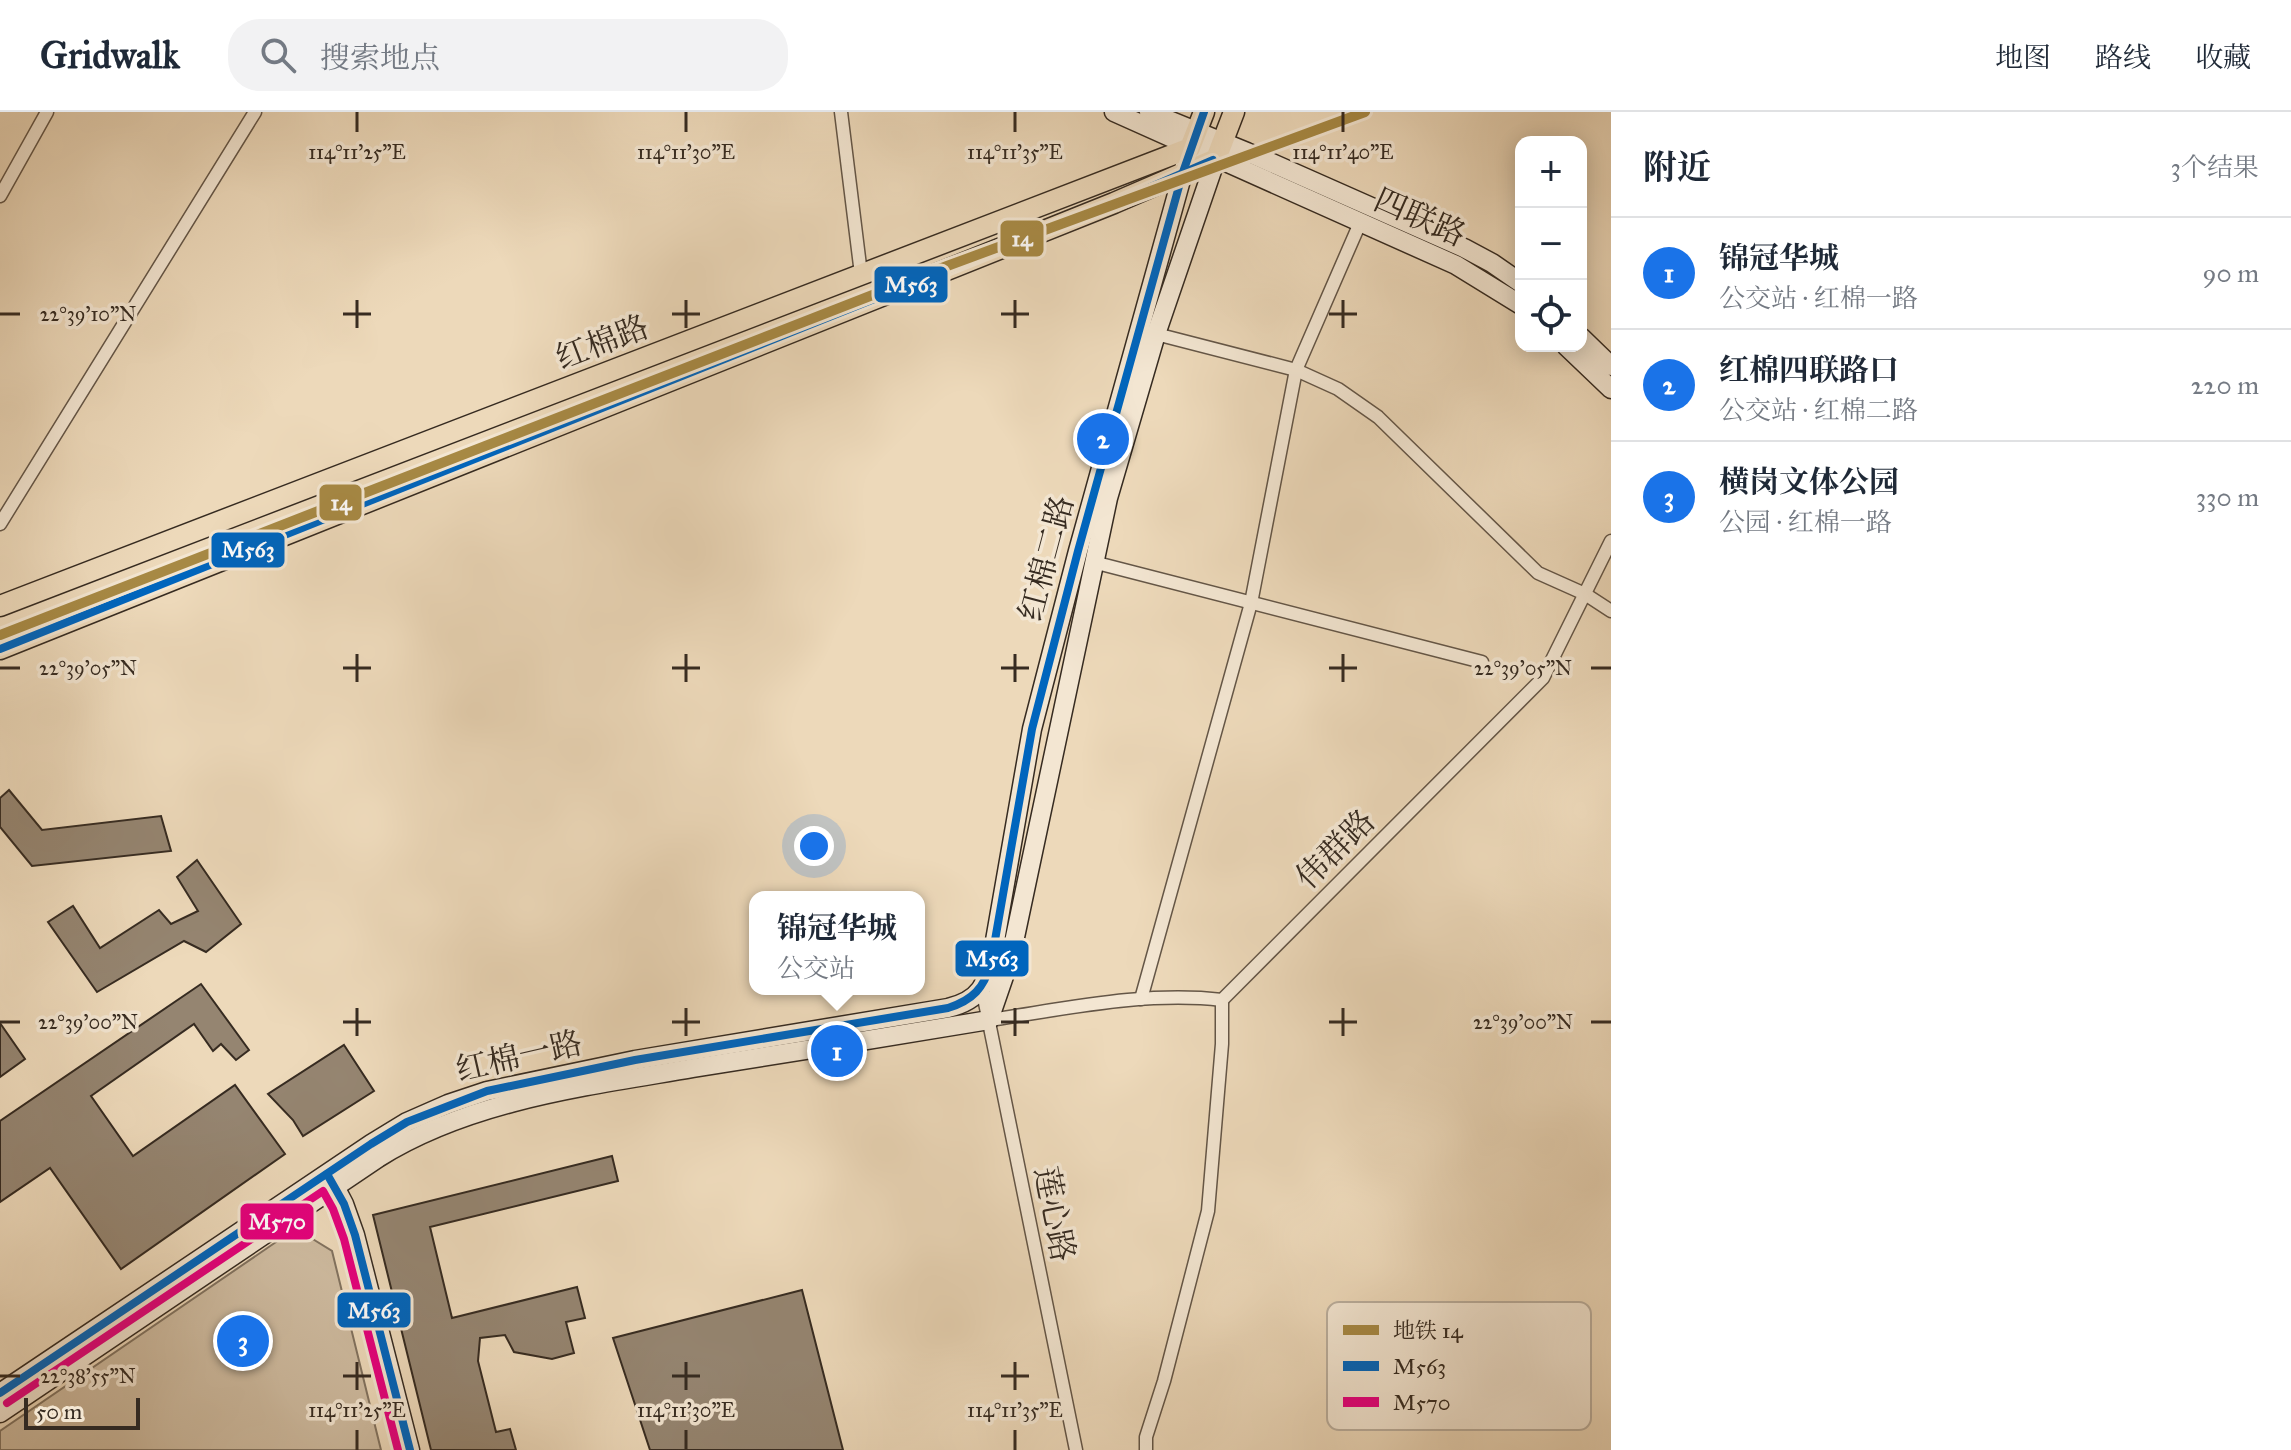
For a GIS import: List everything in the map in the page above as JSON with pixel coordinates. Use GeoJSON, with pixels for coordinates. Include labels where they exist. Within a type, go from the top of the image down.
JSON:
{"type":"FeatureCollection","features":[{"type":"Feature","properties":{"kind":"main road","name":"四联路"},"geometry":{"type":"LineString","coordinates":[[1114,112],[1219,151],[1360,223],[1456,265],[1515,301]]}},
{"type":"Feature","properties":{"kind":"main road","name":"四联路"},"geometry":{"type":"LineString","coordinates":[[1149,112],[1193,139]]}},
{"type":"Feature","properties":{"kind":"main road"},"geometry":{"type":"LineString","coordinates":[[1193,139],[1204,112]]}},
{"type":"Feature","properties":{"kind":"main road"},"geometry":{"type":"LineString","coordinates":[[1219,151],[1234,112]]}},
{"type":"Feature","properties":{"kind":"main road","name":"红棉路"},"geometry":{"type":"LineString","coordinates":[[0,606],[861,274],[1193,139]]}},
{"type":"Feature","properties":{"kind":"main road","name":"红棉二路"},"geometry":{"type":"LineString","coordinates":[[982,988],[993,952],[1032,729],[1078,551],[1193,139]]}},
{"type":"Feature","properties":{"kind":"main road","name":"红棉路"},"geometry":{"type":"LineString","coordinates":[[0,649],[984,255],[1183,172],[1219,151]]}},
{"type":"Feature","properties":{"kind":"main road","name":"四联路"},"geometry":{"type":"LineString","coordinates":[[1219,151],[1464,248],[1517,280]]}},
{"type":"Feature","properties":{"kind":"main road","name":"红棉二路"},"geometry":{"type":"LineString","coordinates":[[989,1020],[1011,956],[1108,498],[1156,334],[1219,151]]}},
{"type":"Feature","properties":{"kind":"main road"},"geometry":{"type":"LineString","coordinates":[[1587,343],[1611,366]]}},
{"type":"Feature","properties":{"kind":"main road"},"geometry":{"type":"LineString","coordinates":[[1572,352],[1611,389]]}},
{"type":"Feature","properties":{"kind":"main road","name":"红棉一路"},"geometry":{"type":"LineString","coordinates":[[0,1413],[331,1180],[407,1122],[448,1104],[487,1091],[635,1060],[948,1008],[973,998],[982,988]]}},
{"type":"Feature","properties":{"kind":"main road","name":"红棉一路"},"geometry":{"type":"LineString","coordinates":[[0,1393],[331,1180],[449,1120],[637,1077],[989,1020]]}},
{"type":"Feature","properties":{"kind":"main road"},"geometry":{"type":"LineString","coordinates":[[331,1180],[355,1235],[410,1450]]}},
{"type":"Feature","properties":{"kind":"street"},"geometry":{"type":"LineString","coordinates":[[0,196],[47,112]]}},
{"type":"Feature","properties":{"kind":"street"},"geometry":{"type":"LineString","coordinates":[[0,524],[255,112]]}},
{"type":"Feature","properties":{"kind":"street"},"geometry":{"type":"LineString","coordinates":[[841,112],[861,274]]}},
{"type":"Feature","properties":{"kind":"street"},"geometry":{"type":"LineString","coordinates":[[1141,999],[1251,603],[1296,370],[1360,223]]}},
{"type":"Feature","properties":{"kind":"street"},"geometry":{"type":"LineString","coordinates":[[1156,334],[1296,370],[1338,389],[1378,417],[1538,573],[1585,594],[1611,611]]}},
{"type":"Feature","properties":{"kind":"street","name":"伟群路"},"geometry":{"type":"LineString","coordinates":[[1222,1000],[1543,678],[1611,541]]}},
{"type":"Feature","properties":{"kind":"street"},"geometry":{"type":"LineString","coordinates":[[1093,562],[1482,662]]}},
{"type":"Feature","properties":{"kind":"street","name":"莲心路"},"geometry":{"type":"LineString","coordinates":[[982,988],[1076,1450]]}},
{"type":"Feature","properties":{"kind":"street"},"geometry":{"type":"LineString","coordinates":[[989,1020],[1141,999],[1192,996],[1222,1000],[1222,1044],[1208,1211],[1164,1381],[1146,1437],[1146,1450]]}},
{"type":"Feature","properties":{"kind":"shaded area"},"geometry":{"type":"Polygon","coordinates":[[[311,1238],[332,1251],[381,1450],[0,1450],[0,1431],[279,1240],[311,1238]]]}},
{"type":"Feature","properties":{"kind":"building"},"geometry":{"type":"Polygon","coordinates":[[[9,790],[42,830],[161,816],[171,851],[32,866],[0,827],[0,798],[9,790]]]}},
{"type":"Feature","properties":{"kind":"building"},"geometry":{"type":"Polygon","coordinates":[[[197,860],[241,924],[206,952],[184,941],[97,992],[48,922],[73,906],[100,948],[159,910],[171,924],[198,911],[177,877],[197,860]]]}},
{"type":"Feature","properties":{"kind":"building"},"geometry":{"type":"Polygon","coordinates":[[[201,984],[249,1050],[236,1060],[221,1044],[213,1051],[194,1024],[91,1096],[133,1156],[235,1085],[285,1154],[121,1269],[50,1168],[0,1202],[0,1121],[201,984]]]}},
{"type":"Feature","properties":{"kind":"building"},"geometry":{"type":"Polygon","coordinates":[[[0,1023],[25,1059],[0,1077],[0,1023]]]}},
{"type":"Feature","properties":{"kind":"building"},"geometry":{"type":"Polygon","coordinates":[[[344,1045],[374,1091],[303,1136],[293,1120],[268,1094],[344,1045]]]}},
{"type":"Feature","properties":{"kind":"building"},"geometry":{"type":"Polygon","coordinates":[[[612,1156],[618,1181],[430,1227],[452,1318],[577,1287],[585,1318],[566,1322],[574,1353],[552,1359],[514,1352],[505,1335],[480,1338],[478,1361],[496,1432],[510,1429],[516,1450],[431,1450],[373,1215],[612,1156]]]}},
{"type":"Feature","properties":{"kind":"building"},"geometry":{"type":"Polygon","coordinates":[[[802,1290],[843,1450],[650,1450],[613,1338],[802,1290]]]}},
{"type":"Feature","properties":{"kind":"metro line","name":"14"},"geometry":{"type":"LineString","coordinates":[[0,635],[947,266],[1365,112]]}},
{"type":"Feature","properties":{"kind":"transit line","name":"M563"},"geometry":{"type":"LineString","coordinates":[[0,1393],[407,1122],[487,1091],[635,1060],[948,1008],[976,992],[991,963],[1032,729],[1078,551],[1183,172],[1204,112]]}},
{"type":"Feature","properties":{"kind":"transit line","name":"M563"},"geometry":{"type":"LineString","coordinates":[[0,649],[1114,203],[1213,160]]}},
{"type":"Feature","properties":{"kind":"transit line","name":"M563"},"geometry":{"type":"LineString","coordinates":[[327,1174],[344,1204],[355,1235],[410,1450]]}},
{"type":"Feature","properties":{"kind":"transit line","name":"M570"},"geometry":{"type":"LineString","coordinates":[[7,1403],[323,1191],[344,1239],[398,1450]]}},
{"type":"Feature","properties":{"kind":"place","name":"红棉四联路口"},"geometry":{"type":"Point","coordinates":[1103,439]}},
{"type":"Feature","properties":{"kind":"place","name":"锦冠华城"},"geometry":{"type":"Point","coordinates":[837,1051]}},
{"type":"Feature","properties":{"kind":"place","name":"横岗文体公园"},"geometry":{"type":"Point","coordinates":[243,1341]}}]}
